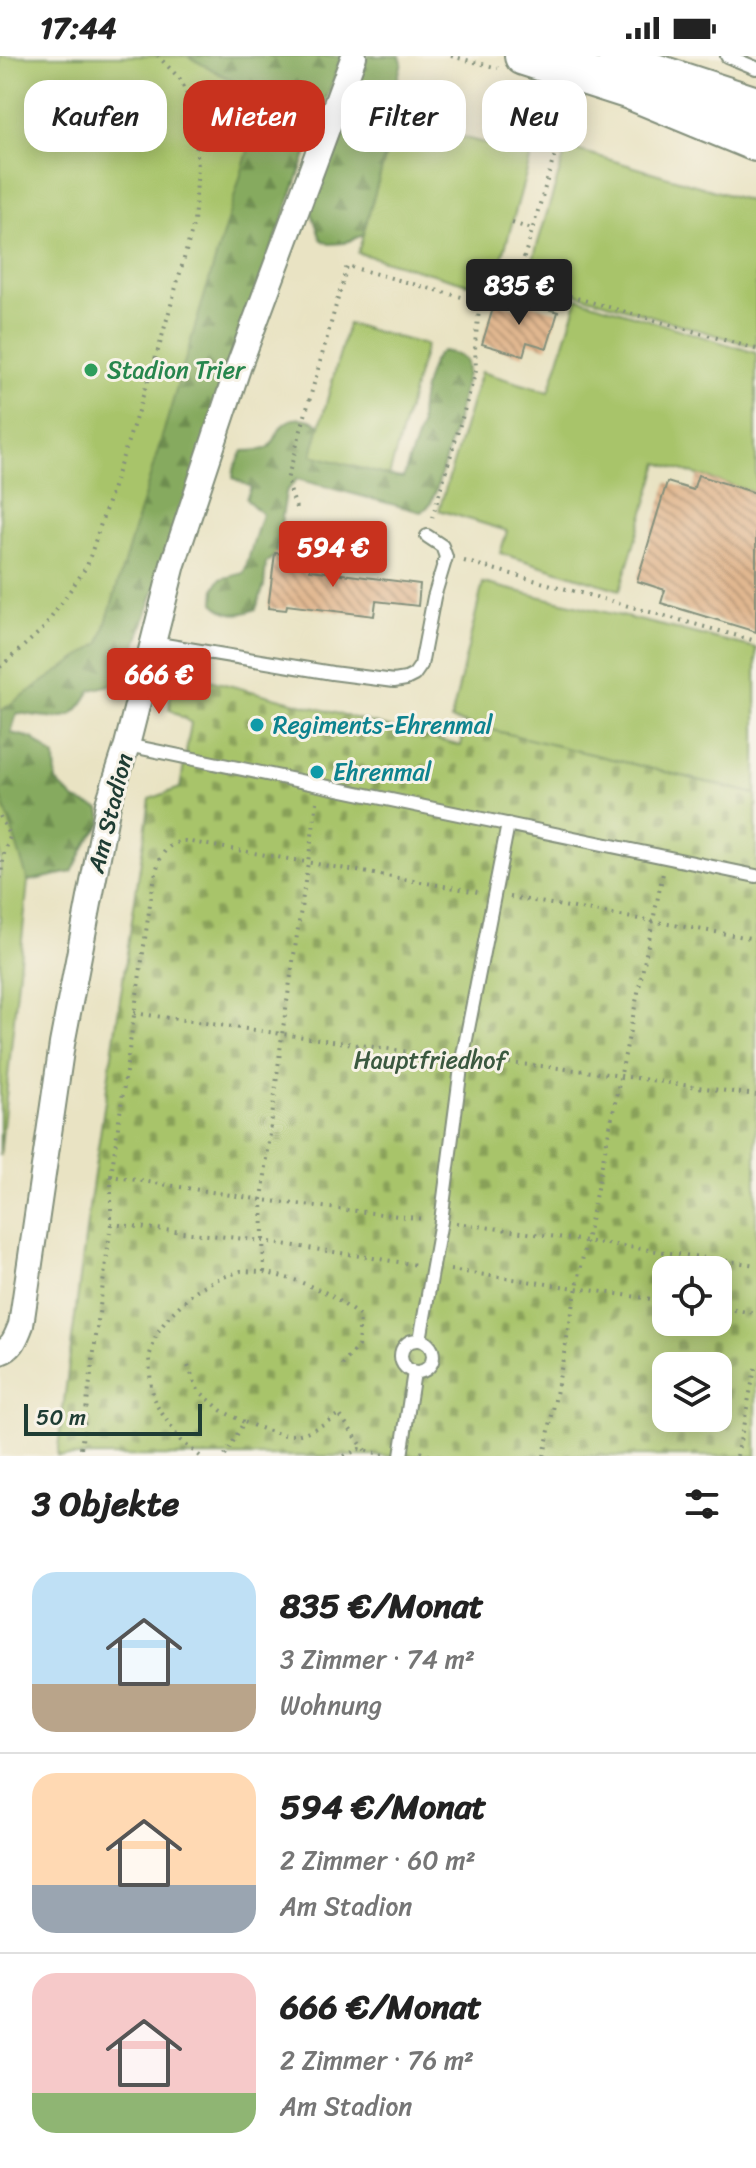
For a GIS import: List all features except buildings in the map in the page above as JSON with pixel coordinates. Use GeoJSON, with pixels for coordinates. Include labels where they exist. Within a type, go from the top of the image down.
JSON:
{"type":"FeatureCollection","features":[{"type":"Feature","properties":{"kind":"main road"},"geometry":{"type":"LineString","coordinates":[[524,56],[630,90],[756,142]]}},
{"type":"Feature","properties":{"kind":"main road"},"geometry":{"type":"LineString","coordinates":[[602,56],[756,106]]}},
{"type":"Feature","properties":{"kind":"street","name":"Am Stadion"},"geometry":{"type":"LineString","coordinates":[[0,1352],[7,1350],[14,1342],[21,1325],[65,1028],[108,804],[127,745],[173,564],[239,365],[354,56]]}},
{"type":"Feature","properties":{"kind":"lane"},"geometry":{"type":"LineString","coordinates":[[727,56],[756,68]]}},
{"type":"Feature","properties":{"kind":"lane"},"geometry":{"type":"LineString","coordinates":[[153,643],[332,673],[394,681],[406,679],[414,675],[421,665],[438,578],[446,557],[442,546],[427,536]]}},
{"type":"Feature","properties":{"kind":"lane"},"geometry":{"type":"LineString","coordinates":[[127,745],[756,876]]}},
{"type":"Feature","properties":{"kind":"lane"},"geometry":{"type":"LineString","coordinates":[[420,1340],[462,1060],[508,824]]}},
{"type":"Feature","properties":{"kind":"lane"},"geometry":{"type":"LineString","coordinates":[[420,1340],[429,1346],[433,1356],[425,1370],[414,1372],[402,1363],[401,1353],[406,1344],[420,1340]]}},
{"type":"Feature","properties":{"kind":"lane"},"geometry":{"type":"LineString","coordinates":[[401,1456],[414,1372]]}},
{"type":"Feature","properties":{"kind":"path"},"geometry":{"type":"LineString","coordinates":[[0,667],[44,628],[87,566],[160,344],[194,223],[198,168],[194,112],[181,80],[158,56]]}},
{"type":"Feature","properties":{"kind":"path"},"geometry":{"type":"LineString","coordinates":[[296,508],[287,480],[347,266],[480,302],[508,292],[517,281],[555,152]]}},
{"type":"Feature","properties":{"kind":"path"},"geometry":{"type":"LineString","coordinates":[[512,223],[532,229]]}},
{"type":"Feature","properties":{"kind":"path"},"geometry":{"type":"LineString","coordinates":[[517,281],[756,349]]}},
{"type":"Feature","properties":{"kind":"path"},"geometry":{"type":"LineString","coordinates":[[427,536],[476,371],[475,344],[480,302]]}},
{"type":"Feature","properties":{"kind":"path"},"geometry":{"type":"LineString","coordinates":[[446,557],[756,641]]}},
{"type":"Feature","properties":{"kind":"path"},"geometry":{"type":"LineString","coordinates":[[264,1272],[262,1200],[319,785]]}},
{"type":"Feature","properties":{"kind":"path"},"geometry":{"type":"LineString","coordinates":[[0,816],[10,837],[0,881]]}},
{"type":"Feature","properties":{"kind":"path"},"geometry":{"type":"LineString","coordinates":[[111,1176],[151,897],[159,859],[175,842],[185,841],[756,939]]}},
{"type":"Feature","properties":{"kind":"path"},"geometry":{"type":"LineString","coordinates":[[80,1456],[111,1224],[111,1204]]}},
{"type":"Feature","properties":{"kind":"path"},"geometry":{"type":"LineString","coordinates":[[111,1224],[263,1241],[652,1299]]}},
{"type":"Feature","properties":{"kind":"path"},"geometry":{"type":"LineString","coordinates":[[544,1456],[586,1241],[756,1265]]}},
{"type":"Feature","properties":{"kind":"path"},"geometry":{"type":"LineString","coordinates":[[200,1456],[180,1440],[157,1406],[151,1387],[149,1357],[157,1333],[170,1315],[195,1291],[241,1271],[264,1272],[329,1294],[360,1316],[358,1346],[340,1368]]}},
{"type":"Feature","properties":{"kind":"path"},"geometry":{"type":"LineString","coordinates":[[732,1310],[756,1313]]}},
{"type":"Feature","properties":{"kind":"path"},"geometry":{"type":"LineString","coordinates":[[737,1456],[756,1364]]}},
{"type":"Feature","properties":{"kind":"path"},"geometry":{"type":"LineString","coordinates":[[188,1366],[198,1390],[222,1411],[244,1422],[293,1436],[339,1414],[365,1450]]}},
{"type":"Feature","properties":{"kind":"path"},"geometry":{"type":"LineString","coordinates":[[225,1456],[244,1422]]}},
{"type":"Feature","properties":{"kind":"path"},"geometry":{"type":"LineString","coordinates":[[345,1456],[359,1449],[392,1456]]}},
{"type":"Feature","properties":{"kind":"green space","name":"Stadion Trier"},"geometry":{"type":"Polygon","coordinates":[[[0,56],[187,56],[231,80],[183,80],[183,152],[248,152],[100,643],[0,714],[0,56]]]}},
{"type":"Feature","properties":{"kind":"green space"},"geometry":{"type":"Polygon","coordinates":[[[166,56],[342,56],[325,103],[325,80],[183,80],[183,152],[307,152],[236,348],[124,681],[91,690],[76,711],[65,717],[17,713],[11,733],[32,738],[55,757],[56,781],[75,800],[100,809],[103,823],[87,842],[72,872],[28,881],[0,829],[0,612],[137,152],[167,152],[167,80],[159,80],[166,56]]]}},
{"type":"Feature","properties":{"kind":"green space"},"geometry":{"type":"Polygon","coordinates":[[[368,56],[400,56],[402,62],[397,80],[359,80],[368,56]]]}},
{"type":"Feature","properties":{"kind":"green space"},"geometry":{"type":"Polygon","coordinates":[[[341,129],[341,152],[387,152],[363,235],[344,243],[329,244],[321,239],[311,211],[341,129]]]}},
{"type":"Feature","properties":{"kind":"green space"},"geometry":{"type":"Polygon","coordinates":[[[466,138],[482,143],[482,152],[516,152],[531,156],[493,291],[358,253],[387,152],[466,152],[466,138]]]}},
{"type":"Feature","properties":{"kind":"green space"},"geometry":{"type":"Polygon","coordinates":[[[565,152],[584,152],[756,203],[756,347],[527,279],[565,152]]]}},
{"type":"Feature","properties":{"kind":"green space"},"geometry":{"type":"Polygon","coordinates":[[[578,298],[756,353],[756,493],[659,463],[620,590],[500,553],[507,531],[439,510],[481,372],[549,392],[578,298]]]}},
{"type":"Feature","properties":{"kind":"green space"},"geometry":{"type":"Polygon","coordinates":[[[348,324],[426,345],[389,476],[312,455],[348,324]]]}},
{"type":"Feature","properties":{"kind":"green space"},"geometry":{"type":"Polygon","coordinates":[[[442,351],[457,354],[466,361],[467,373],[457,420],[430,505],[421,512],[297,479],[286,492],[276,555],[266,563],[264,586],[256,609],[234,614],[214,603],[215,588],[220,579],[244,573],[262,514],[246,499],[251,487],[233,478],[243,451],[267,449],[288,421],[310,420],[321,425],[312,454],[403,478],[421,426],[422,397],[428,374],[442,351]]]}},
{"type":"Feature","properties":{"kind":"green space"},"geometry":{"type":"Polygon","coordinates":[[[483,583],[756,648],[756,794],[451,720],[483,583]]]}},
{"type":"Feature","properties":{"kind":"green space","name":"Hauptfriedhof"},"geometry":{"type":"Polygon","coordinates":[[[173,655],[186,674],[461,746],[465,723],[756,794],[756,1456],[57,1456],[89,1208],[150,799],[180,788],[191,723],[169,709],[173,655]]]}},
{"type":"Feature","properties":{"kind":"green space"},"geometry":{"type":"Polygon","coordinates":[[[0,792],[28,881],[0,1156],[0,792]]]}},
{"type":"Feature","properties":{"kind":"place","name":"Stadion Trier"},"geometry":{"type":"Point","coordinates":[91,370]}},
{"type":"Feature","properties":{"kind":"place","name":"Regiments-Ehrenmal"},"geometry":{"type":"Point","coordinates":[257,725]}},
{"type":"Feature","properties":{"kind":"place","name":"Ehrenmal"},"geometry":{"type":"Point","coordinates":[317,772]}}]}
